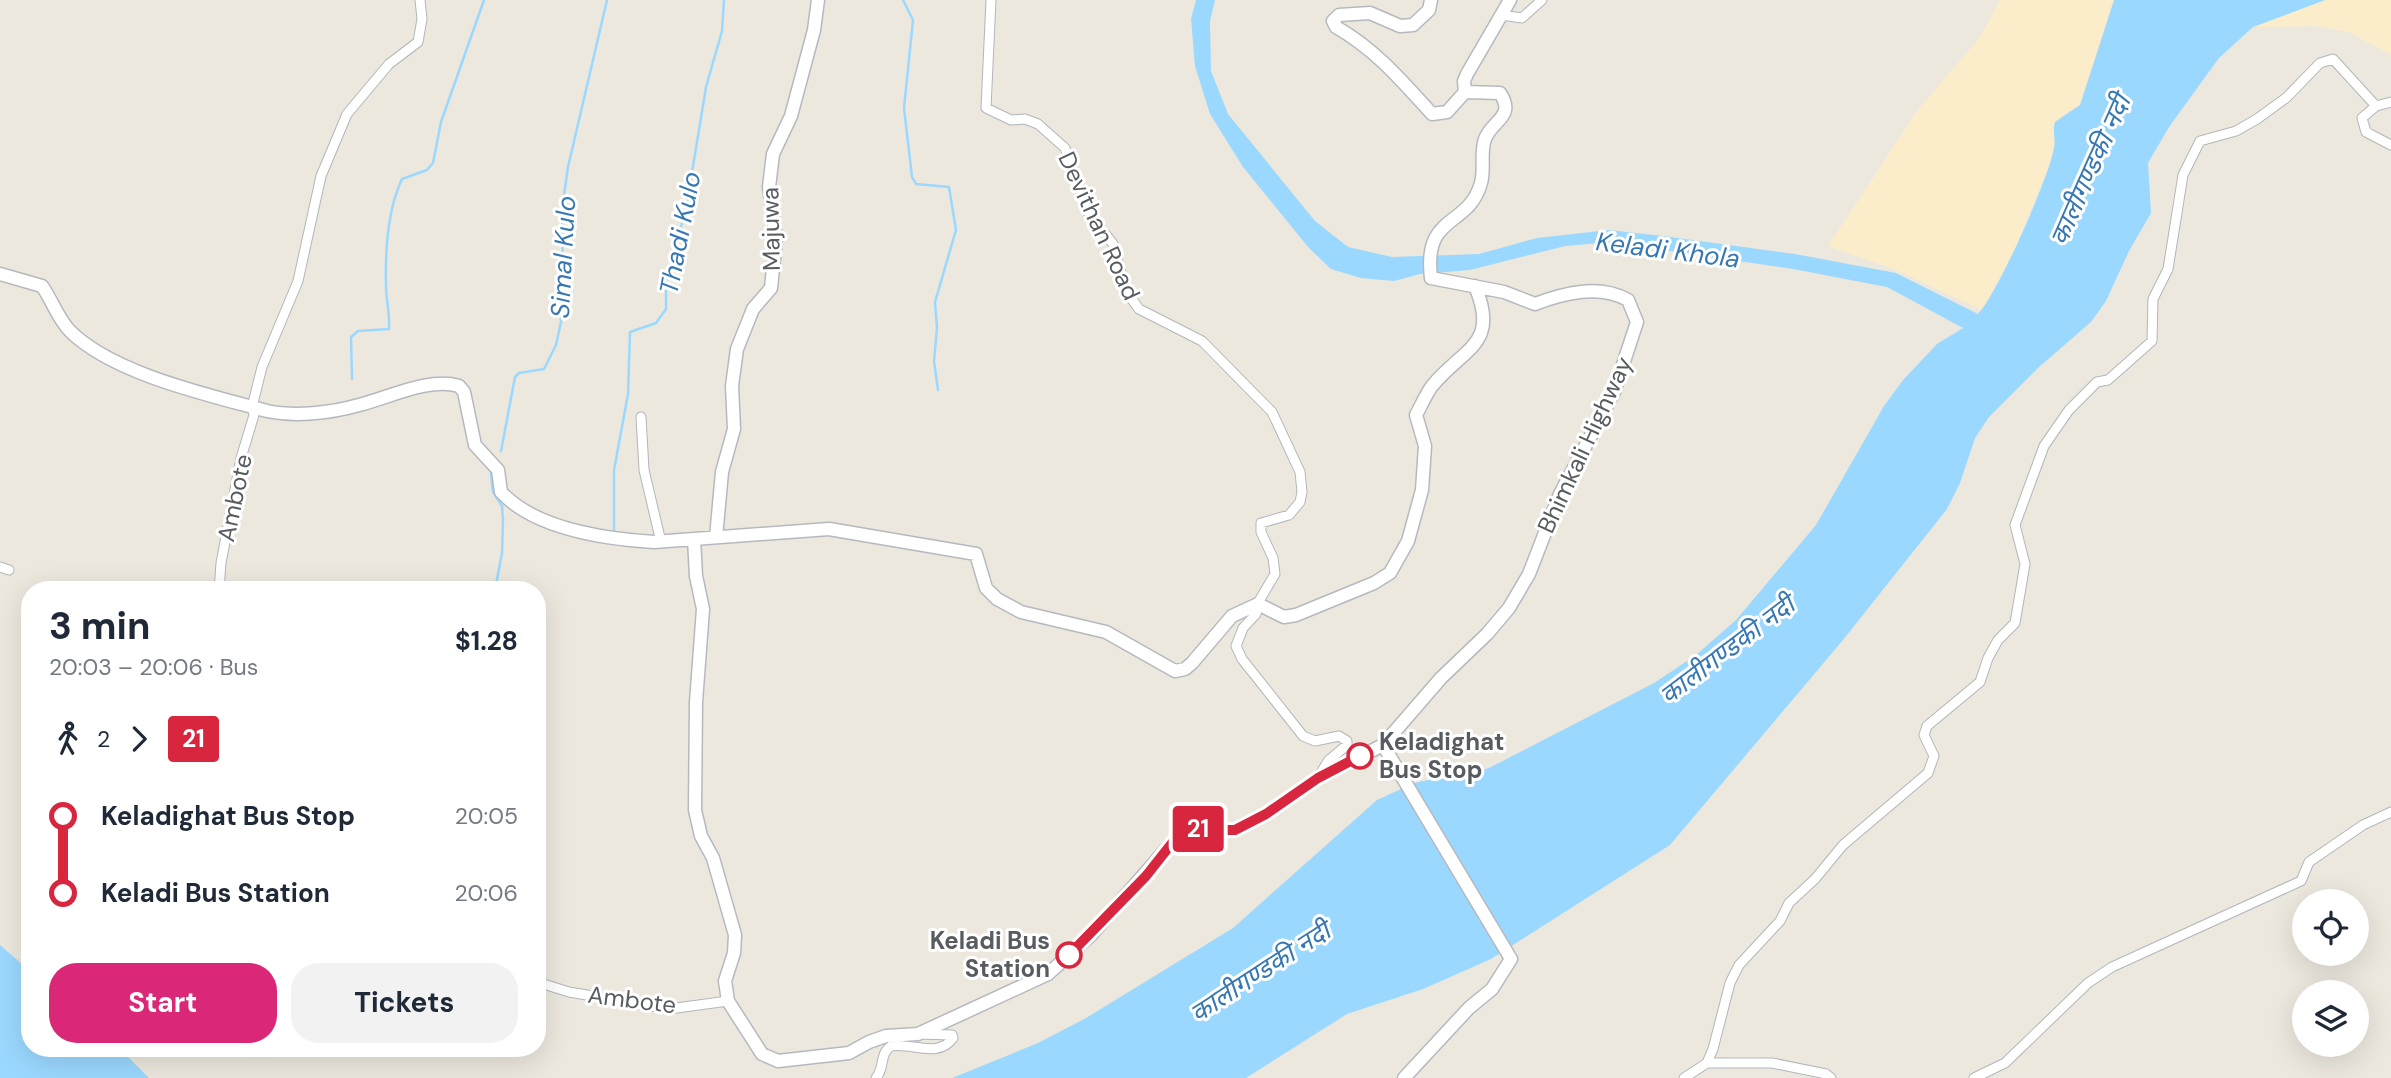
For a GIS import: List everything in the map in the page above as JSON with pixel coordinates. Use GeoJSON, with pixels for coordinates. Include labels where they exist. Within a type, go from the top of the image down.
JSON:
{"type":"FeatureCollection","features":[{"type":"Feature","properties":{"kind":"street","name":"Ambote"},"geometry":{"type":"LineString","coordinates":[[220,581],[241,458],[254,415],[252,407],[262,367],[298,281],[321,176],[347,114],[389,64],[418,42],[422,19],[420,0]]}},
{"type":"Feature","properties":{"kind":"street","name":"Majuwa"},"geometry":{"type":"LineString","coordinates":[[716,537],[722,472],[734,429],[732,386],[737,349],[753,309],[771,288],[776,239],[769,187],[774,155],[791,116],[814,30],[818,0]]}},
{"type":"Feature","properties":{"kind":"street","name":"Devithan Road"},"geometry":{"type":"LineString","coordinates":[[991,0],[986,108],[1011,120],[1026,119],[1038,124],[1065,148],[1088,212],[1113,244],[1126,291],[1139,309],[1202,341],[1217,353],[1238,381],[1272,412],[1300,472],[1301,492],[1295,509],[1289,515],[1261,523],[1261,532],[1273,558],[1275,575],[1258,604]]}},
{"type":"Feature","properties":{"kind":"street"},"geometry":{"type":"LineString","coordinates":[[1432,0],[1429,10],[1413,26],[1400,26],[1370,13],[1339,15],[1333,21],[1336,27],[1351,33],[1388,63],[1432,114],[1447,112],[1465,92],[1467,74],[1510,0]]}},
{"type":"Feature","properties":{"kind":"street"},"geometry":{"type":"LineString","coordinates":[[1501,15],[1522,18],[1542,0]]}},
{"type":"Feature","properties":{"kind":"street"},"geometry":{"type":"LineString","coordinates":[[1707,1063],[1721,1028],[1730,984],[1739,965],[1780,921],[1789,903],[1815,879],[1843,845],[1928,773],[1934,756],[1924,735],[1927,726],[1954,705],[1963,694],[1975,688],[1998,640],[2015,624],[2025,564],[2015,525],[2034,466],[2068,410],[2096,382],[2108,380],[2152,341],[2153,299],[2168,270],[2183,175],[2200,141],[2236,131],[2257,119],[2286,98],[2320,63],[2333,59],[2376,106]]}},
{"type":"Feature","properties":{"kind":"street","name":"Bhimkali Highway"},"geometry":{"type":"LineString","coordinates":[[1383,745],[1509,608],[1529,573],[1560,494],[1614,392],[1636,332],[1637,322],[1628,300],[1603,290],[1556,296],[1535,304],[1519,295],[1431,277],[1429,251],[1446,223],[1470,206],[1482,182],[1485,139],[1506,111],[1506,102],[1500,93],[1465,92]]}},
{"type":"Feature","properties":{"kind":"street"},"geometry":{"type":"LineString","coordinates":[[2391,102],[2376,106],[2362,117],[2366,132],[2391,145]]}},
{"type":"Feature","properties":{"kind":"street"},"geometry":{"type":"LineString","coordinates":[[0,274],[42,286],[68,330],[106,357],[147,375],[252,407],[287,415],[298,414],[346,408],[435,385],[459,386],[464,392],[475,445],[498,470],[499,486],[507,499],[534,516],[576,529],[632,541],[661,542],[830,529],[912,544],[965,550],[976,554],[986,588],[997,599],[1021,612],[1106,632],[1175,671],[1185,669],[1192,663],[1232,616],[1258,604]]}},
{"type":"Feature","properties":{"kind":"street"},"geometry":{"type":"LineString","coordinates":[[1258,604],[1284,617],[1296,615],[1341,594],[1374,583],[1390,573],[1408,541],[1422,490],[1425,446],[1416,415],[1432,386],[1468,354],[1483,335],[1482,303],[1475,286]]}},
{"type":"Feature","properties":{"kind":"street"},"geometry":{"type":"LineString","coordinates":[[641,417],[644,470],[661,542]]}},
{"type":"Feature","properties":{"kind":"street"},"geometry":{"type":"LineString","coordinates":[[694,539],[696,576],[703,609],[696,702],[695,810],[701,836],[713,858],[735,935],[734,953],[725,981],[728,1001],[762,1054],[778,1061],[849,1054],[886,1036],[952,1035],[953,1038],[947,1044],[929,1049],[891,1046],[884,1054],[880,1073],[876,1078]]}},
{"type":"Feature","properties":{"kind":"street"},"geometry":{"type":"LineString","coordinates":[[1258,604],[1256,614],[1238,638],[1237,652],[1303,736],[1315,741],[1339,736],[1347,741],[1347,745],[1328,761],[1318,778]]}},
{"type":"Feature","properties":{"kind":"street"},"geometry":{"type":"LineString","coordinates":[[918,1034],[1048,974],[1091,935],[1176,838],[1190,830],[1235,830],[1266,814],[1318,778],[1383,745],[1511,959],[1492,989],[1469,1008],[1404,1078]]}},
{"type":"Feature","properties":{"kind":"street"},"geometry":{"type":"LineString","coordinates":[[1974,1078],[2005,1063],[2088,983],[2112,967],[2301,881],[2309,862],[2363,825],[2391,812]]}},
{"type":"Feature","properties":{"kind":"street","name":"Ambote"},"geometry":{"type":"LineString","coordinates":[[546,985],[569,992],[669,1009],[728,1001]]}},
{"type":"Feature","properties":{"kind":"street"},"geometry":{"type":"LineString","coordinates":[[1684,1078],[1707,1063],[1772,1063],[1826,1074],[1830,1078]]}},
{"type":"Feature","properties":{"kind":"sand"},"geometry":{"type":"Polygon","coordinates":[[[2000,0],[2114,0],[2080,105],[2061,116],[2050,163],[2015,249],[1982,310],[1896,270],[1828,246],[1917,111],[1980,37],[2000,0]]]}},
{"type":"Feature","properties":{"kind":"sand"},"geometry":{"type":"Polygon","coordinates":[[[2325,0],[2391,0],[2391,55],[2349,32],[2315,26],[2253,27],[2325,0]]]}},
{"type":"Feature","properties":{"kind":"water"},"geometry":{"type":"Polygon","coordinates":[[[1196,0],[1215,0],[1210,21],[1211,71],[1228,114],[1315,221],[1348,247],[1392,257],[1479,254],[1537,238],[1609,230],[1795,254],[1896,273],[1978,314],[2010,260],[2033,208],[2054,148],[2055,122],[2080,105],[2114,0],[2325,0],[2253,27],[2219,58],[2169,127],[2148,163],[2151,213],[2129,251],[2106,301],[2091,322],[2039,367],[1989,417],[1975,438],[1960,483],[1947,509],[1843,640],[1670,845],[1491,959],[1423,989],[1347,1014],[1246,1078],[952,1078],[1038,1043],[1086,1018],[1233,928],[1377,800],[1414,783],[1450,779],[1489,768],[1654,683],[1696,655],[1736,620],[1816,525],[1884,406],[1903,380],[1937,344],[1963,328],[1887,287],[1793,269],[1635,246],[1600,243],[1565,246],[1470,270],[1420,274],[1394,281],[1361,278],[1331,269],[1309,248],[1243,167],[1210,114],[1195,66],[1191,19],[1196,0]]]}},
{"type":"Feature","properties":{"kind":"water"},"geometry":{"type":"Polygon","coordinates":[[[0,945],[21,963],[21,1057],[128,1057],[149,1078],[0,1078],[0,945]]]}},
{"type":"Feature","properties":{"kind":"waterway"},"geometry":{"type":"LineString","coordinates":[[352,379],[351,337],[358,331],[389,329],[387,245],[390,217],[397,191],[402,179],[427,170],[433,163],[441,122],[484,0]]}},
{"type":"Feature","properties":{"kind":"waterway","name":"Simal Kulo"},"geometry":{"type":"LineString","coordinates":[[501,451],[515,377],[519,373],[544,369],[556,345],[561,322],[559,291],[563,244],[562,209],[568,167],[607,0]]}},
{"type":"Feature","properties":{"kind":"waterway","name":"Thadi Kulo"},"geometry":{"type":"LineString","coordinates":[[614,530],[614,470],[628,394],[630,332],[656,323],[666,309],[666,280],[686,209],[706,87],[722,31],[724,0]]}},
{"type":"Feature","properties":{"kind":"waterway"},"geometry":{"type":"LineString","coordinates":[[903,0],[913,20],[904,108],[912,177],[916,184],[949,187],[956,230],[935,302],[937,328],[934,361],[938,390]]}},
{"type":"Feature","properties":{"kind":"waterway","name":"Simal Kulo"},"geometry":{"type":"LineString","coordinates":[[491,473],[493,492],[502,506],[503,519],[502,553],[497,581]]}},
{"type":"Feature","properties":{"kind":"bus line","name":"21"},"geometry":{"type":"LineString","coordinates":[[1069,955],[1146,876],[1176,838],[1190,830],[1235,830],[1266,814],[1318,778],[1360,756]]}},
{"type":"Feature","properties":{"kind":"place","name":"Keladighat Bus Stop"},"geometry":{"type":"Point","coordinates":[1360,756]}},
{"type":"Feature","properties":{"kind":"place","name":"Keladi Bus Station"},"geometry":{"type":"Point","coordinates":[1069,955]}},
{"type":"Feature","properties":{"kind":"water label","name":"कालीगण्डकी नदी"},"geometry":{"type":"Point","coordinates":[2090,170]}},
{"type":"Feature","properties":{"kind":"water label","name":"Keladi Khola"},"geometry":{"type":"Point","coordinates":[1668,250]}},
{"type":"Feature","properties":{"kind":"water label","name":"कालीगण्डकी नदी"},"geometry":{"type":"Point","coordinates":[1727,650]}},
{"type":"Feature","properties":{"kind":"water label","name":"कालीगण्डकी नदी"},"geometry":{"type":"Point","coordinates":[1260,972]}}]}
